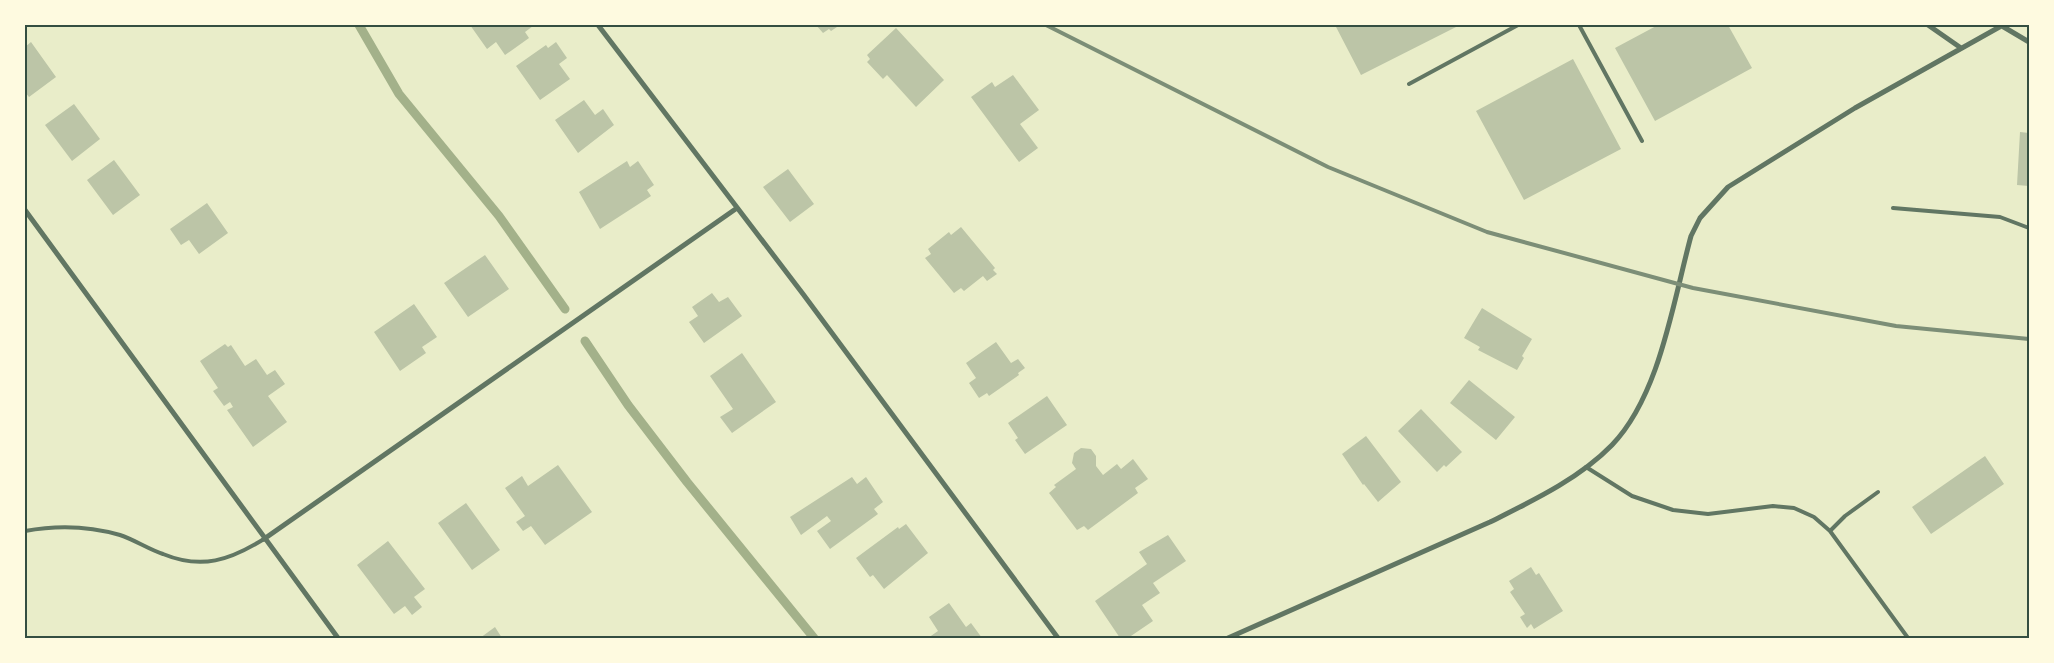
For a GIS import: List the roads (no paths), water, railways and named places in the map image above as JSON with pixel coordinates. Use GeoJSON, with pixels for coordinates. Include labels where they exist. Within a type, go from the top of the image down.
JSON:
{"type":"FeatureCollection","features":[{"type":"Feature","properties":{"kind":"street"},"geometry":{"type":"LineString","coordinates":[[598,25],[1058,638]]}},
{"type":"Feature","properties":{"kind":"street"},"geometry":{"type":"LineString","coordinates":[[1928,25],[1961,48]]}},
{"type":"Feature","properties":{"kind":"street"},"geometry":{"type":"LineString","coordinates":[[1228,638],[1490,522],[1531,501],[1586,467],[1612,444],[1636,412],[1655,368],[1691,236],[1700,218],[1728,187],[1796,145],[2002,25],[2029,42]]}},
{"type":"Feature","properties":{"kind":"street"},"geometry":{"type":"LineString","coordinates":[[264,538],[737,208]]}},
{"type":"Feature","properties":{"kind":"street"},"geometry":{"type":"LineString","coordinates":[[25,210],[338,638]]}},
{"type":"Feature","properties":{"kind":"lane"},"geometry":{"type":"LineString","coordinates":[[1409,84],[1518,25]]}},
{"type":"Feature","properties":{"kind":"lane"},"geometry":{"type":"LineString","coordinates":[[1580,25],[1642,141]]}},
{"type":"Feature","properties":{"kind":"lane"},"geometry":{"type":"LineString","coordinates":[[1893,208],[2000,217],[2029,228]]}},
{"type":"Feature","properties":{"kind":"lane"},"geometry":{"type":"LineString","coordinates":[[1586,467],[1632,496],[1673,510],[1708,514],[1773,506],[1794,508],[1814,517],[1830,531],[1908,638]]}},
{"type":"Feature","properties":{"kind":"lane"},"geometry":{"type":"LineString","coordinates":[[1830,531],[1845,516],[1878,492]]}},
{"type":"Feature","properties":{"kind":"lane"},"geometry":{"type":"LineString","coordinates":[[25,531],[48,527],[85,528],[121,536],[164,555],[190,562],[216,561],[242,553],[264,538]]}},
{"type":"Feature","properties":{"kind":"waterway"},"geometry":{"type":"LineString","coordinates":[[359,25],[399,94],[499,216],[565,309]]}},
{"type":"Feature","properties":{"kind":"waterway"},"geometry":{"type":"LineString","coordinates":[[585,341],[628,405],[687,482],[814,638]]}},
{"type":"Feature","properties":{"kind":"railway"},"geometry":{"type":"LineString","coordinates":[[1046,25],[1328,167],[1487,232],[1693,288],[1896,326],[2029,339]]}}]}
